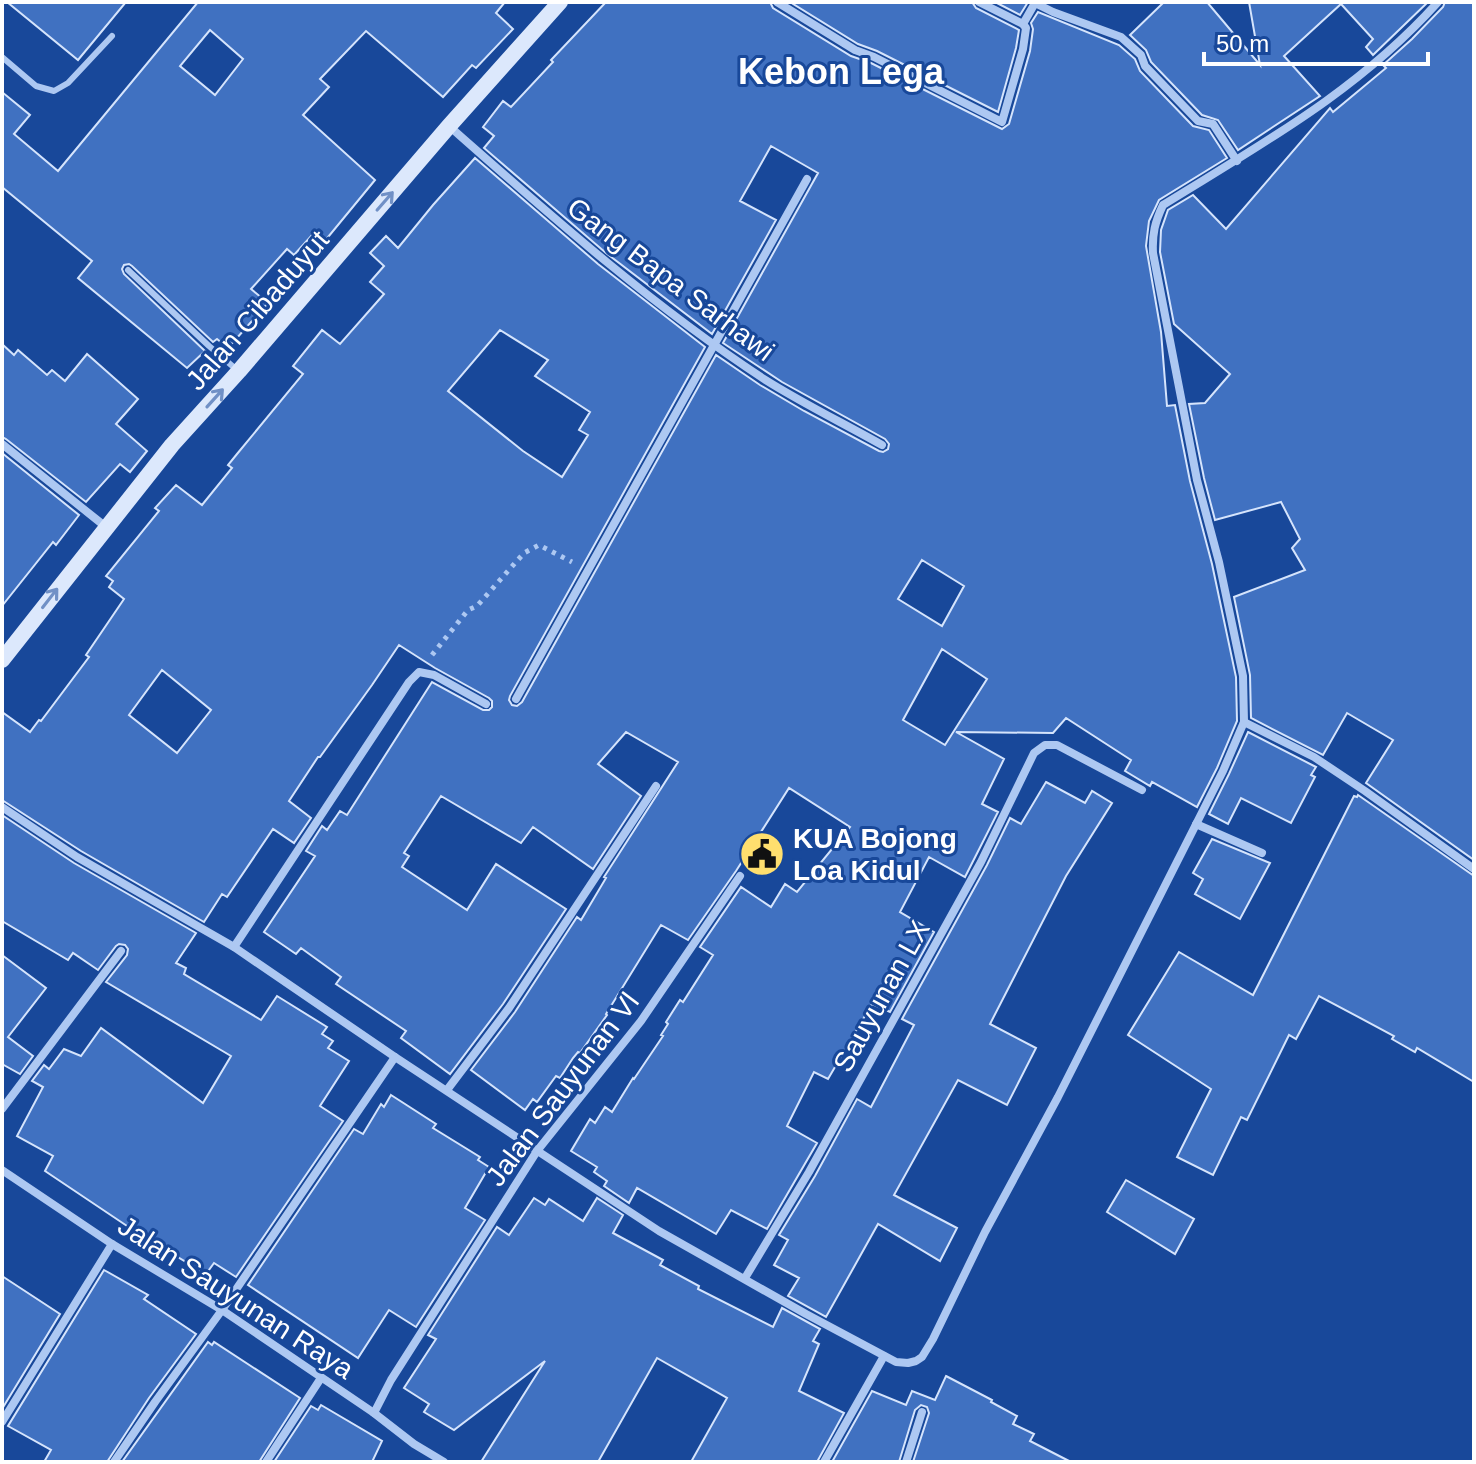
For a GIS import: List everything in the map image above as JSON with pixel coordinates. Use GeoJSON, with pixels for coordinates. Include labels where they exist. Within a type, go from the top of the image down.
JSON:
{"type":"FeatureCollection","features":[{"type":"Feature","properties":{"kind":"street","name":"Jalan Cibaduyut"},"geometry":{"type":"LineString","coordinates":[[2,660],[172,445],[560,2]]}},
{"type":"Feature","properties":{"kind":"street"},"geometry":{"type":"LineString","coordinates":[[777,2],[855,50],[1002,122],[1026,28],[979,2]]}},
{"type":"Feature","properties":{"kind":"street"},"geometry":{"type":"LineString","coordinates":[[2,807],[77,857],[234,947],[659,1231],[884,1356],[896,1362],[916,1361],[933,1339],[985,1232],[1058,1097],[1223,771],[1244,722],[1243,676],[1219,562],[1197,480],[1153,253],[1155,221],[1163,205],[1237,161],[1338,94],[1411,32],[1438,2]]}},
{"type":"Feature","properties":{"kind":"street"},"geometry":{"type":"LineString","coordinates":[[1023,24],[1035,3],[1121,37],[1141,55],[1145,66],[1198,121],[1213,124],[1237,161]]}},
{"type":"Feature","properties":{"kind":"street","name":"Gang Bapa Sarhawi"},"geometry":{"type":"LineString","coordinates":[[449,126],[603,261],[715,346],[767,381],[882,445]]}},
{"type":"Feature","properties":{"kind":"street"},"geometry":{"type":"LineString","coordinates":[[516,699],[807,179]]}},
{"type":"Feature","properties":{"kind":"street"},"geometry":{"type":"LineString","coordinates":[[2,444],[106,527]]}},
{"type":"Feature","properties":{"kind":"street"},"geometry":{"type":"LineString","coordinates":[[234,947],[409,682],[419,672],[434,675],[486,704]]}},
{"type":"Feature","properties":{"kind":"street"},"geometry":{"type":"LineString","coordinates":[[1244,722],[1314,757],[1474,869]]}},
{"type":"Feature","properties":{"kind":"street","name":"Sauyunan LX"},"geometry":{"type":"LineString","coordinates":[[745,1278],[809,1172],[981,862],[1034,753],[1045,745],[1057,745],[1142,790]]}},
{"type":"Feature","properties":{"kind":"street"},"geometry":{"type":"LineString","coordinates":[[447,1090],[509,1008],[656,786]]}},
{"type":"Feature","properties":{"kind":"street"},"geometry":{"type":"LineString","coordinates":[[1196,824],[1262,853]]}},
{"type":"Feature","properties":{"kind":"street","name":"Jalan Sauyunan Vl"},"geometry":{"type":"LineString","coordinates":[[374,1413],[391,1380],[537,1151],[641,1021],[740,876]]}},
{"type":"Feature","properties":{"kind":"street"},"geometry":{"type":"LineString","coordinates":[[2,1109],[121,951]]}},
{"type":"Feature","properties":{"kind":"street"},"geometry":{"type":"LineString","coordinates":[[114,1462],[395,1057]]}},
{"type":"Feature","properties":{"kind":"street","name":"Jalan Sauyunan Raya"},"geometry":{"type":"LineString","coordinates":[[2,1170],[112,1244],[222,1310],[444,1462]]}},
{"type":"Feature","properties":{"kind":"street"},"geometry":{"type":"LineString","coordinates":[[2,1422],[112,1244]]}},
{"type":"Feature","properties":{"kind":"street"},"geometry":{"type":"LineString","coordinates":[[824,1462],[884,1356]]}},
{"type":"Feature","properties":{"kind":"street"},"geometry":{"type":"LineString","coordinates":[[266,1462],[321,1378]]}},
{"type":"Feature","properties":{"kind":"street"},"geometry":{"type":"LineString","coordinates":[[906,1462],[922,1412]]}},
{"type":"Feature","properties":{"kind":"lane"},"geometry":{"type":"LineString","coordinates":[[2,57],[36,86],[54,91],[68,83],[112,36]]}},
{"type":"Feature","properties":{"kind":"lane"},"geometry":{"type":"LineString","coordinates":[[128,270],[239,371]]}},
{"type":"Feature","properties":{"kind":"path"},"geometry":{"type":"LineString","coordinates":[[419,672],[468,610],[477,606],[531,548],[539,545],[545,547],[588,571]]}},
{"type":"Feature","properties":{"kind":"building"},"geometry":{"type":"Polygon","coordinates":[[[7,2],[126,2],[78,60],[7,2]]]}},
{"type":"Feature","properties":{"kind":"building"},"geometry":{"type":"Polygon","coordinates":[[[198,2],[505,2],[496,13],[513,29],[476,68],[472,65],[443,97],[366,31],[320,79],[329,87],[303,115],[375,180],[324,242],[314,233],[294,255],[287,249],[251,289],[268,303],[228,348],[217,339],[213,342],[132,266],[124,265],[124,274],[205,351],[187,368],[78,278],[92,261],[2,187],[2,92],[30,115],[14,134],[58,171],[198,2]],[[210,30],[180,66],[215,95],[243,59],[210,30]]]}},
{"type":"Feature","properties":{"kind":"building"},"geometry":{"type":"Polygon","coordinates":[[[606,2],[770,2],[773,8],[851,56],[871,63],[1002,129],[1009,124],[1030,51],[1031,23],[1038,12],[1119,45],[1193,126],[1209,130],[1227,158],[1159,200],[1149,221],[1146,246],[1161,332],[1167,406],[1175,405],[1236,677],[1237,721],[1217,768],[1197,807],[1125,771],[1131,760],[1066,718],[1053,733],[956,732],[1004,759],[982,804],[998,812],[965,877],[929,857],[900,912],[934,932],[890,1012],[872,1004],[828,1079],[814,1072],[787,1126],[817,1143],[767,1229],[731,1210],[716,1234],[637,1188],[629,1203],[604,1186],[607,1181],[594,1172],[597,1167],[571,1151],[590,1119],[595,1123],[605,1107],[612,1112],[663,1036],[666,1022],[680,1000],[683,1002],[713,955],[700,947],[741,887],[771,907],[785,884],[797,892],[850,827],[789,788],[688,940],[661,925],[607,1015],[580,1053],[560,1078],[556,1076],[537,1102],[533,1099],[525,1110],[471,1070],[515,1012],[577,917],[581,920],[604,877],[678,762],[626,732],[598,764],[641,796],[593,869],[533,827],[521,843],[441,796],[404,853],[409,856],[402,867],[467,910],[496,864],[566,909],[503,1004],[450,1074],[401,1038],[406,1031],[336,984],[341,977],[301,948],[296,954],[264,932],[315,856],[306,851],[322,826],[327,830],[340,811],[347,815],[432,682],[483,710],[492,707],[489,698],[399,645],[289,801],[311,818],[294,843],[273,829],[227,897],[222,894],[204,922],[81,851],[2,800],[2,712],[30,732],[41,721],[89,657],[86,655],[124,599],[109,587],[113,581],[106,576],[159,511],[155,508],[176,485],[202,505],[232,468],[228,465],[303,374],[293,366],[322,330],[340,344],[384,294],[370,282],[384,266],[370,253],[386,236],[398,248],[475,158],[598,264],[705,347],[510,696],[512,705],[522,702],[716,355],[804,411],[879,451],[888,449],[885,439],[782,382],[723,343],[818,173],[771,146],[740,201],[776,220],[712,334],[606,253],[484,148],[494,136],[483,127],[503,101],[511,107],[553,62],[551,60],[606,2]],[[500,330],[448,391],[523,451],[562,477],[588,435],[579,430],[590,412],[535,376],[548,360],[500,330]],[[922,560],[898,599],[942,626],[964,586],[922,560]],[[942,649],[903,720],[945,745],[987,679],[942,649]],[[162,670],[129,715],[177,753],[211,710],[162,670]]]}},
{"type":"Feature","properties":{"kind":"building"},"geometry":{"type":"Polygon","coordinates":[[[790,2],[972,2],[976,8],[1019,30],[998,112],[858,44],[790,2]]]}},
{"type":"Feature","properties":{"kind":"building"},"geometry":{"type":"Polygon","coordinates":[[[995,2],[1028,2],[1020,15],[995,2]]]}},
{"type":"Feature","properties":{"kind":"building"},"geometry":{"type":"Polygon","coordinates":[[[1164,2],[1207,2],[1260,65],[1249,2],[1428,2],[1373,55],[1366,47],[1373,39],[1341,4],[1284,56],[1320,96],[1238,150],[1218,120],[1202,115],[1151,62],[1146,50],[1130,35],[1164,2]]]}},
{"type":"Feature","properties":{"kind":"building"},"geometry":{"type":"Polygon","coordinates":[[[1445,2],[1474,2],[1474,860],[1366,783],[1393,740],[1347,713],[1323,755],[1251,718],[1250,675],[1234,597],[1305,570],[1292,548],[1300,539],[1281,502],[1215,520],[1189,404],[1205,403],[1230,374],[1174,324],[1160,252],[1161,230],[1168,210],[1193,195],[1226,229],[1330,108],[1333,112],[1386,68],[1383,65],[1412,39],[1445,2]]]}},
{"type":"Feature","properties":{"kind":"building"},"geometry":{"type":"Polygon","coordinates":[[[2,344],[14,355],[18,350],[47,375],[52,370],[65,381],[87,354],[138,399],[116,424],[147,451],[130,472],[120,464],[86,502],[2,437],[2,344]]]}},
{"type":"Feature","properties":{"kind":"building"},"geometry":{"type":"Polygon","coordinates":[[[2,453],[79,515],[56,545],[53,542],[2,606],[2,453]]]}},
{"type":"Feature","properties":{"kind":"building"},"geometry":{"type":"Polygon","coordinates":[[[1248,732],[1316,767],[1311,775],[1315,777],[1291,823],[1241,798],[1228,824],[1209,814],[1248,732]]]}},
{"type":"Feature","properties":{"kind":"building"},"geometry":{"type":"Polygon","coordinates":[[[1046,782],[1085,803],[1092,791],[1112,803],[1066,876],[990,1024],[1036,1048],[1007,1105],[958,1080],[894,1195],[957,1228],[940,1261],[878,1224],[826,1317],[788,1296],[799,1278],[774,1265],[788,1240],[779,1235],[857,1099],[871,1107],[914,1025],[902,1019],[1010,818],[1021,824],[1046,782]]]}},
{"type":"Feature","properties":{"kind":"building"},"geometry":{"type":"Polygon","coordinates":[[[1358,795],[1474,876],[1474,1082],[1319,996],[1296,1039],[1289,1035],[1247,1120],[1241,1117],[1213,1175],[1177,1157],[1211,1089],[1128,1035],[1179,952],[1253,995],[1354,796],[1358,795]]]}},
{"type":"Feature","properties":{"kind":"building"},"geometry":{"type":"Polygon","coordinates":[[[2,815],[74,863],[196,933],[176,963],[186,968],[184,974],[261,1020],[277,996],[327,1027],[322,1034],[333,1041],[328,1048],[349,1061],[320,1106],[343,1121],[236,1277],[214,1263],[206,1274],[136,1232],[45,1171],[53,1156],[17,1136],[43,1087],[32,1081],[44,1065],[49,1069],[64,1049],[81,1056],[101,1028],[203,1103],[231,1056],[106,982],[127,955],[125,945],[116,946],[98,970],[73,953],[68,960],[2,921],[2,815]]]}},
{"type":"Feature","properties":{"kind":"building"},"geometry":{"type":"Polygon","coordinates":[[[1212,839],[1270,863],[1240,919],[1195,894],[1203,879],[1193,873],[1212,839]]]}},
{"type":"Feature","properties":{"kind":"building"},"geometry":{"type":"Polygon","coordinates":[[[2,955],[46,988],[8,1037],[33,1056],[20,1074],[2,1064],[2,955]]]}},
{"type":"Feature","properties":{"kind":"building"},"geometry":{"type":"Polygon","coordinates":[[[391,1095],[436,1124],[433,1128],[480,1157],[478,1160],[489,1167],[465,1208],[485,1220],[416,1327],[389,1310],[358,1358],[248,1285],[354,1129],[363,1134],[381,1104],[384,1107],[391,1095]]]}},
{"type":"Feature","properties":{"kind":"building"},"geometry":{"type":"Polygon","coordinates":[[[1126,1180],[1194,1219],[1175,1254],[1107,1212],[1126,1180]]]}},
{"type":"Feature","properties":{"kind":"building"},"geometry":{"type":"Polygon","coordinates":[[[534,1198],[545,1205],[549,1199],[583,1221],[597,1198],[623,1215],[613,1233],[663,1260],[660,1265],[699,1286],[698,1289],[773,1327],[782,1308],[820,1329],[813,1341],[819,1344],[799,1391],[844,1413],[817,1462],[691,1462],[727,1398],[657,1358],[598,1462],[481,1462],[545,1361],[454,1430],[424,1412],[429,1404],[404,1388],[436,1339],[428,1335],[497,1227],[509,1235],[534,1198]]]}},
{"type":"Feature","properties":{"kind":"building"},"geometry":{"type":"Polygon","coordinates":[[[104,1270],[148,1295],[144,1299],[196,1334],[107,1462],[44,1462],[51,1450],[8,1426],[104,1270]]]}},
{"type":"Feature","properties":{"kind":"building"},"geometry":{"type":"Polygon","coordinates":[[[2,1276],[60,1314],[2,1409],[2,1276]]]}},
{"type":"Feature","properties":{"kind":"building"},"geometry":{"type":"Polygon","coordinates":[[[208,1342],[212,1345],[214,1342],[300,1398],[259,1462],[122,1462],[208,1342]]]}},
{"type":"Feature","properties":{"kind":"building"},"geometry":{"type":"Polygon","coordinates":[[[946,1376],[1017,1416],[1013,1424],[1034,1434],[1030,1441],[1071,1462],[913,1462],[929,1413],[927,1407],[921,1405],[915,1410],[899,1462],[832,1462],[872,1391],[906,1405],[912,1391],[935,1400],[946,1376]]]}},
{"type":"Feature","properties":{"kind":"building"},"geometry":{"type":"Polygon","coordinates":[[[321,1405],[382,1441],[372,1462],[274,1462],[311,1406],[318,1410],[321,1405]]]}},
{"type":"Feature","properties":{"kind":"place","name":"KUA Bojong Loa Kidul"},"geometry":{"type":"Point","coordinates":[762,854]}},
{"type":"Feature","properties":{"kind":"district","name":"Kebon Lega"},"geometry":{"type":"Point","coordinates":[841,71]}}]}
